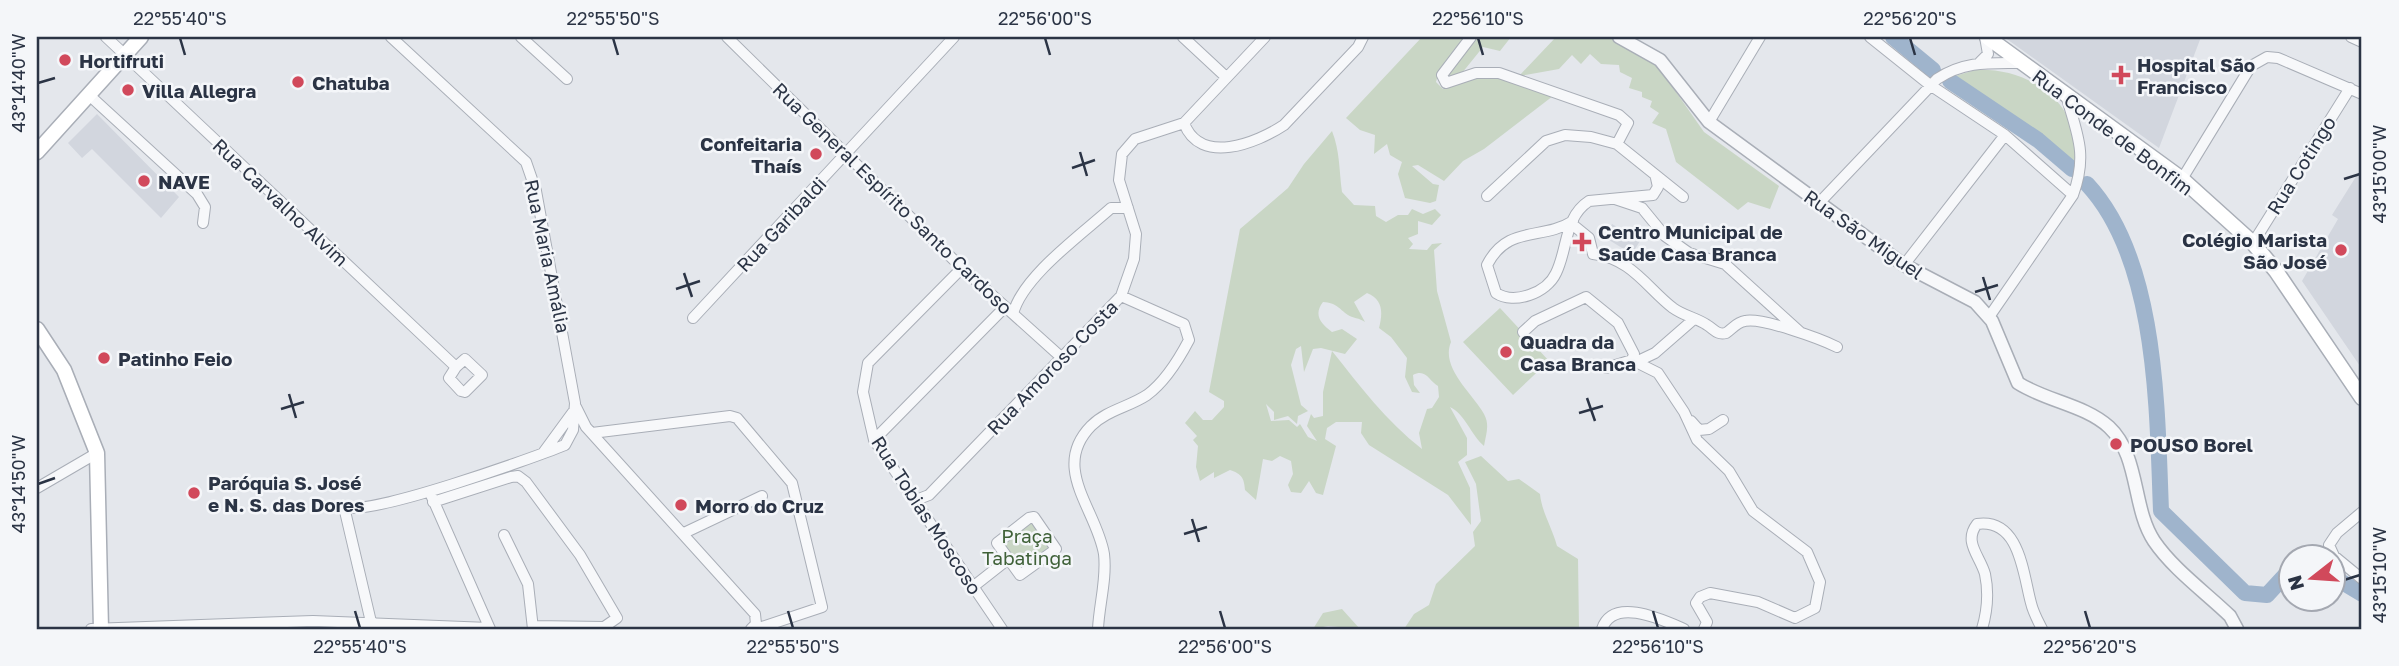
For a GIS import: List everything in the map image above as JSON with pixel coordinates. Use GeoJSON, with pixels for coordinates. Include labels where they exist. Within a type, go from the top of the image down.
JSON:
{"type":"FeatureCollection","features":[{"type":"Feature","properties":{"kind":"main road"},"geometry":{"type":"LineString","coordinates":[[37,152],[141,37]]}},
{"type":"Feature","properties":{"kind":"main road","name":"Rua Conde de Bonfim"},"geometry":{"type":"LineString","coordinates":[[1986,37],[2182,179],[2253,243],[2276,271],[2362,398]]}},
{"type":"Feature","properties":{"kind":"main road"},"geometry":{"type":"LineString","coordinates":[[37,329],[64,370],[97,453],[97,629]]}},
{"type":"Feature","properties":{"kind":"street","name":"Rua Carvalho Alvim"},"geometry":{"type":"LineString","coordinates":[[106,37],[456,367]]}},
{"type":"Feature","properties":{"kind":"street","name":"Rua Maria Amália"},"geometry":{"type":"LineString","coordinates":[[391,37],[526,162],[536,191],[575,406],[581,419],[755,614],[753,629]]}},
{"type":"Feature","properties":{"kind":"street"},"geometry":{"type":"LineString","coordinates":[[521,37],[567,79]]}},
{"type":"Feature","properties":{"kind":"street","name":"Rua General Espírito Santo Cardoso"},"geometry":{"type":"LineString","coordinates":[[727,37],[962,268],[1061,357]]}},
{"type":"Feature","properties":{"kind":"street","name":"Rua Garibaldi"},"geometry":{"type":"LineString","coordinates":[[693,318],[954,37]]}},
{"type":"Feature","properties":{"kind":"street"},"geometry":{"type":"LineString","coordinates":[[1183,37],[1226,77]]}},
{"type":"Feature","properties":{"kind":"street"},"geometry":{"type":"LineString","coordinates":[[1265,37],[1184,123],[1193,138],[1202,145],[1233,146],[1270,134],[1284,125],[1358,47],[1363,37]]}},
{"type":"Feature","properties":{"kind":"street"},"geometry":{"type":"LineString","coordinates":[[1471,37],[1445,68],[1442,75],[1446,83],[1476,73],[1499,73],[1619,115],[1628,123],[1617,144]]}},
{"type":"Feature","properties":{"kind":"street","name":"Rua São Miguel"},"geometry":{"type":"LineString","coordinates":[[1619,37],[1660,61],[1709,122],[1903,265],[1966,297],[1989,317],[2018,383],[2110,428],[2121,445],[2140,499],[2144,523],[2154,542],[2230,616],[2237,629]]}},
{"type":"Feature","properties":{"kind":"street"},"geometry":{"type":"LineString","coordinates":[[1709,122],[1760,37]]}},
{"type":"Feature","properties":{"kind":"street"},"geometry":{"type":"LineString","coordinates":[[1870,37],[2005,135],[2073,195]]}},
{"type":"Feature","properties":{"kind":"street"},"geometry":{"type":"LineString","coordinates":[[1980,62],[1988,54],[1986,37]]}},
{"type":"Feature","properties":{"kind":"street"},"geometry":{"type":"LineString","coordinates":[[2351,37],[2362,42]]}},
{"type":"Feature","properties":{"kind":"street"},"geometry":{"type":"LineString","coordinates":[[2182,179],[2251,65],[2258,61],[2278,58],[2362,94]]}},
{"type":"Feature","properties":{"kind":"street"},"geometry":{"type":"LineString","coordinates":[[1819,203],[1933,82],[1946,72],[1980,62],[2020,63]]}},
{"type":"Feature","properties":{"kind":"street","name":"Rua Cotingo"},"geometry":{"type":"LineString","coordinates":[[2253,243],[2350,88]]}},
{"type":"Feature","properties":{"kind":"street"},"geometry":{"type":"LineString","coordinates":[[89,95],[197,194],[205,206],[203,223]]}},
{"type":"Feature","properties":{"kind":"street"},"geometry":{"type":"LineString","coordinates":[[2066,95],[2081,142]]}},
{"type":"Feature","properties":{"kind":"street"},"geometry":{"type":"LineString","coordinates":[[1989,317],[2073,195],[2081,170],[2081,121],[2089,112]]}},
{"type":"Feature","properties":{"kind":"street","name":"Rua Amoroso Costa"},"geometry":{"type":"LineString","coordinates":[[916,500],[929,495],[1121,296],[1134,259],[1136,234],[1119,180],[1122,154],[1127,145],[1135,139],[1184,123]]}},
{"type":"Feature","properties":{"kind":"street"},"geometry":{"type":"LineString","coordinates":[[1487,196],[1546,141],[1565,135],[1591,137],[1617,144],[1683,197]]}},
{"type":"Feature","properties":{"kind":"street"},"geometry":{"type":"LineString","coordinates":[[1903,265],[2005,135]]}},
{"type":"Feature","properties":{"kind":"street"},"geometry":{"type":"LineString","coordinates":[[1573,223],[1512,238],[1496,251],[1487,265],[1496,293],[1509,300],[1523,297],[1550,281],[1555,276],[1567,233],[1573,223],[1580,207],[1589,201],[1612,197],[1653,195],[1658,187],[1656,178]]}},
{"type":"Feature","properties":{"kind":"street"},"geometry":{"type":"LineString","coordinates":[[1612,197],[1642,208],[1665,236],[1689,253],[1725,264],[1791,325],[1809,336]]}},
{"type":"Feature","properties":{"kind":"street"},"geometry":{"type":"LineString","coordinates":[[874,440],[1009,311],[1060,254],[1111,208],[1128,208]]}},
{"type":"Feature","properties":{"kind":"street"},"geometry":{"type":"LineString","coordinates":[[1573,223],[1589,238],[1593,254],[1607,256],[1638,273],[1665,301],[1720,334],[1726,333],[1741,321],[1751,320],[1809,336],[1837,347]]}},
{"type":"Feature","properties":{"kind":"street","name":"Rua Tobias Moscoso"},"geometry":{"type":"LineString","coordinates":[[962,268],[868,363],[863,392],[874,440],[1002,629]]}},
{"type":"Feature","properties":{"kind":"street"},"geometry":{"type":"LineString","coordinates":[[1096,627],[1104,558],[1093,516],[1075,481],[1073,459],[1083,436],[1100,418],[1153,390],[1189,340],[1184,324],[1121,296]]}},
{"type":"Feature","properties":{"kind":"street"},"geometry":{"type":"LineString","coordinates":[[1524,332],[1535,321],[1586,297],[1625,332],[1634,361]]}},
{"type":"Feature","properties":{"kind":"street"},"geometry":{"type":"LineString","coordinates":[[1606,368],[1655,353],[1694,319]]}},
{"type":"Feature","properties":{"kind":"street"},"geometry":{"type":"LineString","coordinates":[[1634,361],[1658,373],[1699,430],[1709,429],[1723,420]]}},
{"type":"Feature","properties":{"kind":"street"},"geometry":{"type":"LineString","coordinates":[[371,622],[344,507],[357,509],[430,490],[542,453],[559,434],[575,406]]}},
{"type":"Feature","properties":{"kind":"street"},"geometry":{"type":"LineString","coordinates":[[1684,412],[1697,440],[1729,471],[1753,511],[1807,552],[1820,582],[1815,608],[1796,618],[1758,601],[1704,594],[1696,603],[1707,622],[1704,629]]}},
{"type":"Feature","properties":{"kind":"street"},"geometry":{"type":"LineString","coordinates":[[592,433],[724,416],[737,418],[792,483],[822,607],[753,629]]}},
{"type":"Feature","properties":{"kind":"street"},"geometry":{"type":"LineString","coordinates":[[37,488],[97,453]]}},
{"type":"Feature","properties":{"kind":"street"},"geometry":{"type":"LineString","coordinates":[[432,502],[518,476],[526,482],[580,555],[617,618],[604,627],[533,628],[528,584],[504,535]]}},
{"type":"Feature","properties":{"kind":"street"},"geometry":{"type":"LineString","coordinates":[[459,481],[452,490],[459,494]]}},
{"type":"Feature","properties":{"kind":"street"},"geometry":{"type":"LineString","coordinates":[[97,629],[313,621],[490,628],[432,502],[430,490]]}},
{"type":"Feature","properties":{"kind":"street"},"geometry":{"type":"LineString","coordinates":[[684,533],[762,496]]}},
{"type":"Feature","properties":{"kind":"street"},"geometry":{"type":"LineString","coordinates":[[2362,512],[2331,539],[2329,550],[2362,579]]}},
{"type":"Feature","properties":{"kind":"street"},"geometry":{"type":"LineString","coordinates":[[1034,517],[1055,546],[1055,552],[1020,575],[1007,560],[998,546],[998,541],[1034,517]]}},
{"type":"Feature","properties":{"kind":"street"},"geometry":{"type":"LineString","coordinates":[[1982,629],[1987,588],[1984,572],[1972,545],[1971,531],[1977,524],[1985,523],[1995,525],[2008,534],[2022,566],[2030,602],[2042,629]]}},
{"type":"Feature","properties":{"kind":"street"},"geometry":{"type":"LineString","coordinates":[[974,586],[1007,560]]}},
{"type":"Feature","properties":{"kind":"street"},"geometry":{"type":"LineString","coordinates":[[1602,629],[1605,621],[1615,615],[1629,612],[1684,629]]}},
{"type":"Feature","properties":{"kind":"shaded area","name":"Hospital São Francisco"},"geometry":{"type":"Polygon","coordinates":[[[2004,37],[2201,37],[2159,148],[2004,37]]]}},
{"type":"Feature","properties":{"kind":"shaded area","name":"NAVE"},"geometry":{"type":"Polygon","coordinates":[[[97,114],[179,197],[161,218],[92,149],[82,158],[68,143],[97,114]]]}},
{"type":"Feature","properties":{"kind":"shaded area","name":"Colégio Marista São José"},"geometry":{"type":"Polygon","coordinates":[[[2362,167],[2362,369],[2302,281],[2338,219],[2332,215],[2362,167]]]}},
{"type":"Feature","properties":{"kind":"shaded area"},"geometry":{"type":"Polygon","coordinates":[[[1612,224],[1640,241],[1632,254],[1604,237],[1612,224]]]}},
{"type":"Feature","properties":{"kind":"green space"},"geometry":{"type":"Polygon","coordinates":[[[1422,37],[1466,37],[1441,69],[1436,82],[1443,89],[1476,77],[1491,76],[1553,96],[1484,149],[1463,161],[1444,181],[1418,165],[1412,166],[1433,184],[1439,185],[1436,201],[1430,203],[1405,198],[1398,174],[1402,162],[1390,155],[1387,144],[1374,154],[1375,135],[1360,130],[1346,118],[1422,37]]]}},
{"type":"Feature","properties":{"kind":"green space"},"geometry":{"type":"Polygon","coordinates":[[[1477,37],[1511,37],[1500,51],[1483,47],[1462,73],[1451,78],[1448,75],[1452,65],[1477,37]]]}},
{"type":"Feature","properties":{"kind":"green space"},"geometry":{"type":"Polygon","coordinates":[[[1556,37],[1608,37],[1655,62],[1704,132],[1779,186],[1770,209],[1748,202],[1738,210],[1676,162],[1666,129],[1652,123],[1659,113],[1650,107],[1652,101],[1642,97],[1642,92],[1629,88],[1632,78],[1620,72],[1619,65],[1601,64],[1590,54],[1581,64],[1572,55],[1559,69],[1519,76],[1556,37]]]}},
{"type":"Feature","properties":{"kind":"green space"},"geometry":{"type":"Polygon","coordinates":[[[1975,70],[2015,75],[2049,93],[2062,107],[2071,124],[2075,143],[2074,165],[2041,136],[1952,77],[1975,70]]]}},
{"type":"Feature","properties":{"kind":"green space"},"geometry":{"type":"Polygon","coordinates":[[[1332,131],[1338,153],[1342,192],[1354,205],[1375,206],[1376,216],[1386,222],[1398,215],[1408,215],[1412,209],[1423,214],[1435,209],[1441,215],[1432,225],[1418,221],[1418,234],[1408,238],[1413,244],[1409,249],[1427,250],[1432,244],[1442,243],[1434,250],[1437,291],[1451,342],[1450,361],[1459,380],[1479,406],[1487,422],[1484,446],[1460,415],[1450,407],[1467,438],[1467,455],[1458,462],[1470,488],[1471,525],[1448,495],[1369,445],[1361,433],[1362,422],[1336,422],[1327,428],[1325,439],[1336,446],[1323,495],[1316,493],[1309,481],[1301,493],[1291,492],[1288,485],[1293,474],[1291,461],[1280,456],[1272,461],[1263,459],[1256,500],[1245,490],[1242,477],[1230,470],[1214,478],[1214,472],[1200,481],[1196,467],[1198,446],[1193,440],[1197,436],[1185,423],[1195,411],[1203,420],[1212,420],[1224,407],[1224,401],[1209,392],[1240,229],[1288,188],[1332,131]],[[1367,293],[1354,302],[1365,322],[1323,302],[1319,315],[1325,326],[1332,332],[1342,329],[1357,339],[1345,354],[1321,348],[1313,349],[1304,372],[1301,346],[1296,349],[1291,365],[1301,405],[1308,411],[1298,416],[1297,424],[1288,416],[1274,420],[1274,412],[1266,404],[1271,421],[1289,420],[1297,427],[1300,424],[1308,437],[1317,441],[1307,426],[1311,414],[1314,418],[1323,416],[1323,392],[1332,351],[1385,415],[1422,449],[1419,433],[1427,409],[1432,408],[1439,397],[1438,386],[1424,374],[1417,373],[1413,375],[1414,385],[1420,393],[1412,392],[1405,377],[1407,358],[1391,337],[1379,328],[1380,307],[1367,293]]]}},
{"type":"Feature","properties":{"kind":"green space","name":"Quadra da Casa Branca"},"geometry":{"type":"Polygon","coordinates":[[[1500,308],[1549,361],[1513,395],[1463,342],[1500,308]]]}},
{"type":"Feature","properties":{"kind":"green space"},"geometry":{"type":"Polygon","coordinates":[[[1481,456],[1508,481],[1519,479],[1540,494],[1557,546],[1578,559],[1579,629],[1404,629],[1414,614],[1429,605],[1436,584],[1475,546],[1473,532],[1481,521],[1476,484],[1465,462],[1481,456]]]}},
{"type":"Feature","properties":{"kind":"green space","name":"Praça Tabatinga"},"geometry":{"type":"Polygon","coordinates":[[[1032,519],[1054,547],[1021,574],[999,542],[1032,519]]]}},
{"type":"Feature","properties":{"kind":"green space"},"geometry":{"type":"Polygon","coordinates":[[[1342,609],[1360,629],[1328,626],[1313,629],[1323,613],[1342,609]]]}},
{"type":"Feature","properties":{"kind":"waterway"},"geometry":{"type":"LineString","coordinates":[[1893,37],[1933,70]]}},
{"type":"Feature","properties":{"kind":"waterway"},"geometry":{"type":"LineString","coordinates":[[1950,81],[2038,140],[2072,169]]}},
{"type":"Feature","properties":{"kind":"waterway"},"geometry":{"type":"LineString","coordinates":[[2087,184],[2110,216],[2128,253],[2141,294],[2155,384],[2161,511],[2245,593],[2267,595],[2276,585]]}},
{"type":"Feature","properties":{"kind":"waterway"},"geometry":{"type":"LineString","coordinates":[[2346,584],[2362,594]]}},
{"type":"Feature","properties":{"kind":"place","name":"Hortifruti"},"geometry":{"type":"Point","coordinates":[65,60]}},
{"type":"Feature","properties":{"kind":"place","name":"Hospital São Francisco"},"geometry":{"type":"Point","coordinates":[2121,75]}},
{"type":"Feature","properties":{"kind":"place","name":"Chatuba"},"geometry":{"type":"Point","coordinates":[298,82]}},
{"type":"Feature","properties":{"kind":"place","name":"Villa Allegra"},"geometry":{"type":"Point","coordinates":[128,90]}},
{"type":"Feature","properties":{"kind":"place","name":"Confeitaria Thaís"},"geometry":{"type":"Point","coordinates":[816,154]}},
{"type":"Feature","properties":{"kind":"place","name":"NAVE"},"geometry":{"type":"Point","coordinates":[144,181]}},
{"type":"Feature","properties":{"kind":"place","name":"Centro Municipal de Saúde Casa Branca"},"geometry":{"type":"Point","coordinates":[1582,242]}},
{"type":"Feature","properties":{"kind":"place","name":"Colégio Marista São José"},"geometry":{"type":"Point","coordinates":[2341,250]}},
{"type":"Feature","properties":{"kind":"place","name":"Quadra da Casa Branca"},"geometry":{"type":"Point","coordinates":[1506,352]}},
{"type":"Feature","properties":{"kind":"place","name":"Patinho Feio"},"geometry":{"type":"Point","coordinates":[104,358]}},
{"type":"Feature","properties":{"kind":"place","name":"POUSO Borel"},"geometry":{"type":"Point","coordinates":[2116,444]}},
{"type":"Feature","properties":{"kind":"place","name":"Paróquia S. José e N. S. das Dores"},"geometry":{"type":"Point","coordinates":[194,493]}},
{"type":"Feature","properties":{"kind":"place","name":"Morro do Cruz"},"geometry":{"type":"Point","coordinates":[681,505]}}]}
